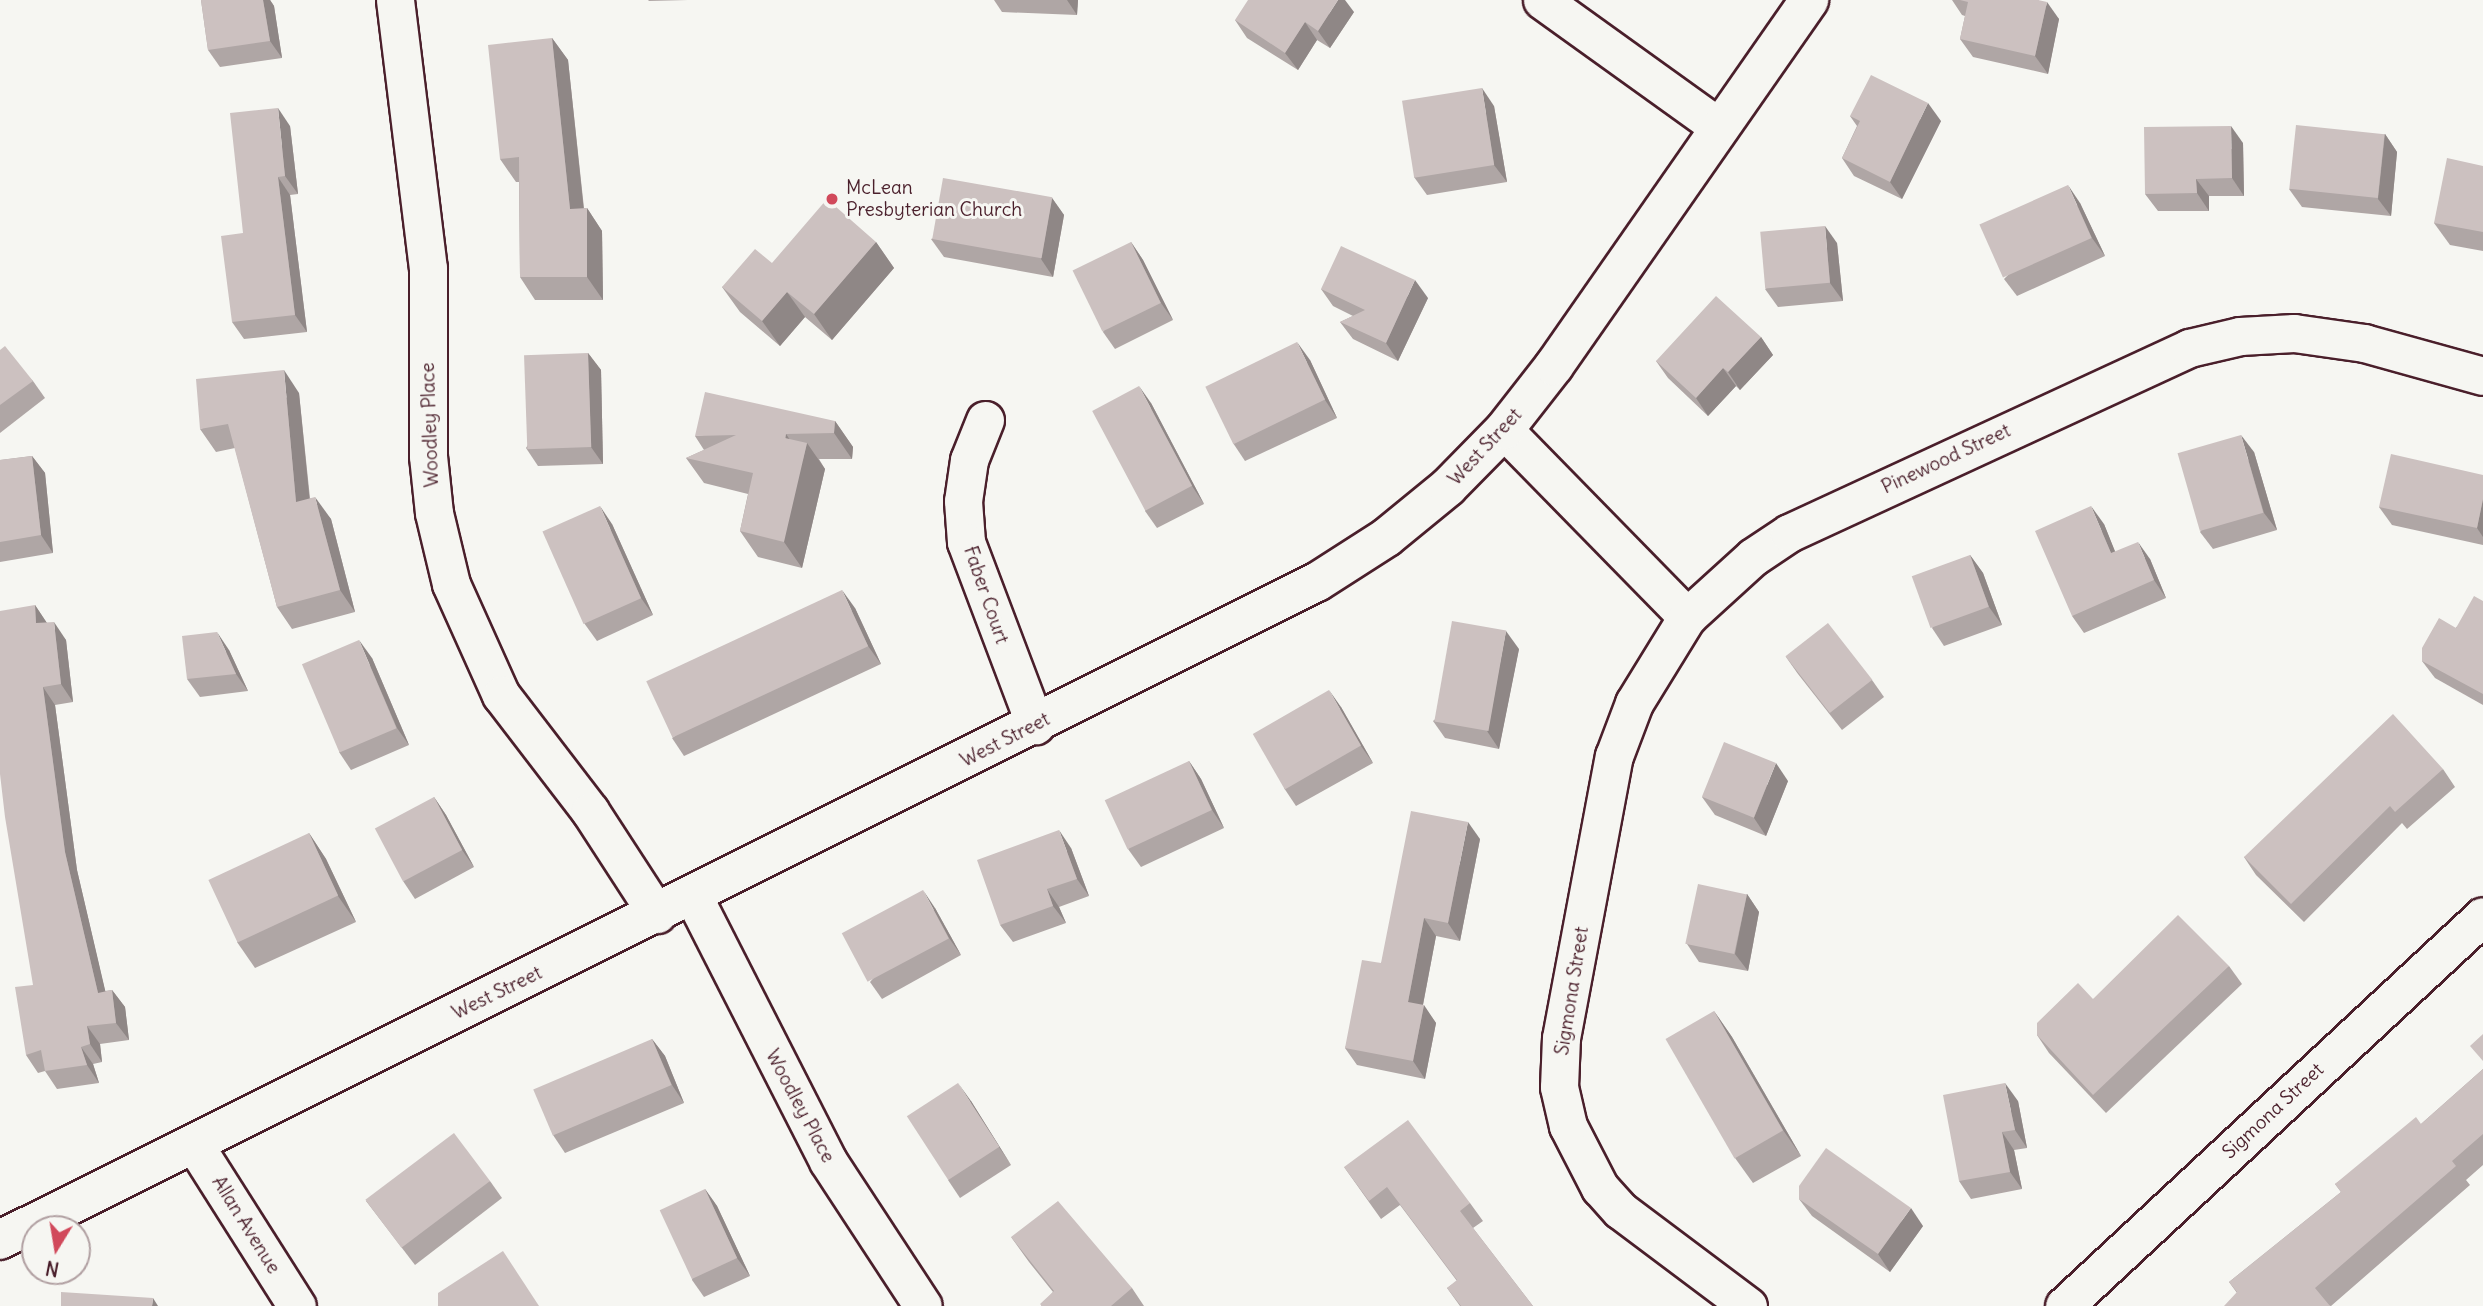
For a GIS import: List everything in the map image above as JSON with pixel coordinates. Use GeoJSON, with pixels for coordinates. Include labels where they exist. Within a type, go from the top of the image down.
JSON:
{"type":"FeatureCollection","features":[{"type":"Feature","properties":{"kind":"main road","name":"West Street"},"geometry":{"type":"LineString","coordinates":[[1,1238],[1035,725],[1317,582],[1387,537],[1448,487],[1504,430],[1554,366],[1809,0]]}},
{"type":"Feature","properties":{"kind":"street","name":"Woodley Place"},"geometry":{"type":"LineString","coordinates":[[396,0],[428,268],[428,456],[434,513],[451,584],[501,695],[590,811],[657,914]]}},
{"type":"Feature","properties":{"kind":"street"},"geometry":{"type":"LineString","coordinates":[[1542,0],[1719,127]]}},
{"type":"Feature","properties":{"kind":"street","name":"Pinewood Street"},"geometry":{"type":"LineString","coordinates":[[1687,617],[1753,557],[1789,533],[2189,348],[2240,336],[2294,333],[2364,343],[2483,376]]}},
{"type":"Feature","properties":{"kind":"street","name":"Faber Court"},"geometry":{"type":"LineString","coordinates":[[985,420],[969,460],[963,501],[966,542],[1035,725]]}},
{"type":"Feature","properties":{"kind":"street"},"geometry":{"type":"LineString","coordinates":[[1504,430],[1687,617]]}},
{"type":"Feature","properties":{"kind":"street","name":"Sigmona Street"},"geometry":{"type":"LineString","coordinates":[[1687,617],[1634,703],[1615,756],[1561,1038],[1559,1087],[1568,1126],[1601,1188],[1620,1210],[1748,1306]]}},
{"type":"Feature","properties":{"kind":"street","name":"Woodley Place"},"geometry":{"type":"LineString","coordinates":[[693,896],[828,1161],[923,1306]]}},
{"type":"Feature","properties":{"kind":"street","name":"Sigmona Street"},"geometry":{"type":"LineString","coordinates":[[2064,1306],[2483,916]]}},
{"type":"Feature","properties":{"kind":"street","name":"Allan Avenue"},"geometry":{"type":"LineString","coordinates":[[194,1144],[297,1306]]}},
{"type":"Feature","properties":{"kind":"building"},"geometry":{"type":"Polygon","coordinates":[[[201,0],[263,0],[270,41],[208,50],[201,0]]]}},
{"type":"Feature","properties":{"kind":"building"},"geometry":{"type":"Polygon","coordinates":[[[1248,0],[1338,0],[1318,31],[1305,22],[1285,53],[1235,20],[1248,0]]]}},
{"type":"Feature","properties":{"kind":"building"},"geometry":{"type":"Polygon","coordinates":[[[1960,0],[2047,2],[2035,56],[1960,39],[1968,2],[1960,0]]]}},
{"type":"Feature","properties":{"kind":"building"},"geometry":{"type":"Polygon","coordinates":[[[552,38],[570,209],[587,208],[587,277],[520,277],[519,157],[500,159],[488,45],[552,38]]]}},
{"type":"Feature","properties":{"kind":"building"},"geometry":{"type":"Polygon","coordinates":[[[1871,75],[1928,103],[1890,182],[1842,158],[1860,121],[1850,116],[1871,75]]]}},
{"type":"Feature","properties":{"kind":"building"},"geometry":{"type":"Polygon","coordinates":[[[1482,88],[1494,165],[1414,178],[1402,101],[1482,88]]]}},
{"type":"Feature","properties":{"kind":"building"},"geometry":{"type":"Polygon","coordinates":[[[278,108],[285,176],[278,177],[295,315],[232,322],[221,236],[243,233],[230,113],[278,108]]]}},
{"type":"Feature","properties":{"kind":"building"},"geometry":{"type":"Polygon","coordinates":[[[2296,125],[2385,134],[2378,198],[2289,189],[2296,125]]]}},
{"type":"Feature","properties":{"kind":"building"},"geometry":{"type":"Polygon","coordinates":[[[2231,126],[2232,178],[2196,179],[2197,193],[2145,194],[2144,127],[2231,126]]]}},
{"type":"Feature","properties":{"kind":"building"},"geometry":{"type":"Polygon","coordinates":[[[2447,158],[2483,166],[2483,232],[2434,223],[2447,158]]]}},
{"type":"Feature","properties":{"kind":"building"},"geometry":{"type":"Polygon","coordinates":[[[943,178],[1052,197],[1042,258],[932,239],[943,178]]]}},
{"type":"Feature","properties":{"kind":"building"},"geometry":{"type":"Polygon","coordinates":[[[2068,185],[2092,238],[2003,277],[1979,224],[2068,185]]]}},
{"type":"Feature","properties":{"kind":"building"},"geometry":{"type":"Polygon","coordinates":[[[827,199],[876,242],[814,314],[787,292],[762,321],[722,287],[755,249],[772,263],[827,199]]]}},
{"type":"Feature","properties":{"kind":"building"},"geometry":{"type":"Polygon","coordinates":[[[1825,226],[1830,283],[1765,288],[1760,232],[1825,226]]]}},
{"type":"Feature","properties":{"kind":"building"},"geometry":{"type":"Polygon","coordinates":[[[1131,242],[1161,303],[1102,332],[1073,270],[1131,242]]]}},
{"type":"Feature","properties":{"kind":"building"},"geometry":{"type":"Polygon","coordinates":[[[1341,246],[1415,280],[1386,343],[1340,322],[1365,310],[1321,289],[1341,246]]]}},
{"type":"Feature","properties":{"kind":"building"},"geometry":{"type":"Polygon","coordinates":[[[1716,296],[1761,337],[1728,372],[1723,368],[1696,398],[1656,361],[1716,296]]]}},
{"type":"Feature","properties":{"kind":"building"},"geometry":{"type":"Polygon","coordinates":[[[1297,342],[1325,400],[1233,444],[1205,387],[1297,342]]]}},
{"type":"Feature","properties":{"kind":"building"},"geometry":{"type":"Polygon","coordinates":[[[5,346],[33,381],[0,405],[0,350],[5,346]]]}},
{"type":"Feature","properties":{"kind":"building"},"geometry":{"type":"Polygon","coordinates":[[[588,353],[591,447],[527,449],[524,355],[588,353]]]}},
{"type":"Feature","properties":{"kind":"building"},"geometry":{"type":"Polygon","coordinates":[[[284,370],[296,502],[315,497],[340,590],[277,607],[228,424],[200,429],[196,379],[284,370]]]}},
{"type":"Feature","properties":{"kind":"building"},"geometry":{"type":"Polygon","coordinates":[[[1139,386],[1192,486],[1145,511],[1092,411],[1139,386]]]}},
{"type":"Feature","properties":{"kind":"building"},"geometry":{"type":"Polygon","coordinates":[[[705,392],[835,421],[834,433],[786,434],[785,438],[807,443],[784,542],[740,531],[753,473],[686,458],[736,435],[695,436],[705,392]]]}},
{"type":"Feature","properties":{"kind":"building"},"geometry":{"type":"Polygon","coordinates":[[[2241,435],[2263,513],[2200,531],[2178,453],[2241,435]]]}},
{"type":"Feature","properties":{"kind":"building"},"geometry":{"type":"Polygon","coordinates":[[[2391,454],[2483,475],[2483,499],[2477,528],[2379,507],[2391,454]]]}},
{"type":"Feature","properties":{"kind":"building"},"geometry":{"type":"Polygon","coordinates":[[[32,456],[41,535],[0,542],[0,460],[32,456]]]}},
{"type":"Feature","properties":{"kind":"building"},"geometry":{"type":"Polygon","coordinates":[[[600,506],[641,598],[584,624],[542,532],[600,506]]]}},
{"type":"Feature","properties":{"kind":"building"},"geometry":{"type":"Polygon","coordinates":[[[2091,506],[2111,553],[2138,542],[2154,580],[2072,616],[2035,531],[2091,506]]]}},
{"type":"Feature","properties":{"kind":"building"},"geometry":{"type":"Polygon","coordinates":[[[1970,555],[1989,607],[1931,628],[1912,576],[1970,555]]]}},
{"type":"Feature","properties":{"kind":"building"},"geometry":{"type":"Polygon","coordinates":[[[842,590],[868,646],[672,737],[646,681],[842,590]]]}},
{"type":"Feature","properties":{"kind":"building"},"geometry":{"type":"Polygon","coordinates":[[[2474,596],[2483,601],[2483,694],[2422,661],[2422,648],[2439,618],[2456,628],[2474,596]]]}},
{"type":"Feature","properties":{"kind":"building"},"geometry":{"type":"Polygon","coordinates":[[[35,605],[36,623],[54,622],[61,684],[43,687],[65,852],[98,993],[112,990],[116,1023],[87,1026],[90,1044],[81,1047],[87,1065],[45,1071],[41,1050],[26,1055],[15,987],[33,985],[0,774],[0,611],[35,605]]]}},
{"type":"Feature","properties":{"kind":"building"},"geometry":{"type":"Polygon","coordinates":[[[1452,621],[1506,631],[1488,731],[1434,721],[1452,621]]]}},
{"type":"Feature","properties":{"kind":"building"},"geometry":{"type":"Polygon","coordinates":[[[1828,623],[1872,680],[1830,713],[1785,656],[1828,623]]]}},
{"type":"Feature","properties":{"kind":"building"},"geometry":{"type":"Polygon","coordinates":[[[217,632],[236,674],[187,679],[182,636],[217,632]]]}},
{"type":"Feature","properties":{"kind":"building"},"geometry":{"type":"Polygon","coordinates":[[[359,640],[397,728],[339,753],[302,664],[359,640]]]}},
{"type":"Feature","properties":{"kind":"building"},"geometry":{"type":"Polygon","coordinates":[[[1329,690],[1361,745],[1285,789],[1253,734],[1329,690]]]}},
{"type":"Feature","properties":{"kind":"building"},"geometry":{"type":"Polygon","coordinates":[[[2393,714],[2443,769],[2395,812],[2390,806],[2291,904],[2244,857],[2393,714]]]}},
{"type":"Feature","properties":{"kind":"building"},"geometry":{"type":"Polygon","coordinates":[[[1724,742],[1776,763],[1754,818],[1702,797],[1724,742]]]}},
{"type":"Feature","properties":{"kind":"building"},"geometry":{"type":"Polygon","coordinates":[[[1189,761],[1212,810],[1128,849],[1105,800],[1189,761]]]}},
{"type":"Feature","properties":{"kind":"building"},"geometry":{"type":"Polygon","coordinates":[[[434,797],[462,850],[403,881],[375,828],[434,797]]]}},
{"type":"Feature","properties":{"kind":"building"},"geometry":{"type":"Polygon","coordinates":[[[1411,811],[1468,822],[1448,923],[1424,918],[1408,1002],[1424,1005],[1413,1061],[1345,1048],[1362,960],[1381,963],[1411,811]]]}},
{"type":"Feature","properties":{"kind":"building"},"geometry":{"type":"Polygon","coordinates":[[[1059,830],[1077,879],[1047,889],[1053,906],[1000,925],[977,860],[1059,830]]]}},
{"type":"Feature","properties":{"kind":"building"},"geometry":{"type":"Polygon","coordinates":[[[309,833],[338,896],[238,942],[208,880],[309,833]]]}},
{"type":"Feature","properties":{"kind":"building"},"geometry":{"type":"Polygon","coordinates":[[[1698,884],[1747,894],[1734,954],[1685,944],[1698,884]]]}},
{"type":"Feature","properties":{"kind":"building"},"geometry":{"type":"Polygon","coordinates":[[[923,890],[949,939],[868,982],[842,933],[923,890]]]}},
{"type":"Feature","properties":{"kind":"building"},"geometry":{"type":"Polygon","coordinates":[[[2178,915],[2229,966],[2093,1095],[2037,1035],[2037,1023],[2078,983],[2093,999],[2178,915]]]}},
{"type":"Feature","properties":{"kind":"building"},"geometry":{"type":"Polygon","coordinates":[[[1714,1011],[1783,1131],[1735,1159],[1666,1039],[1714,1011]]]}},
{"type":"Feature","properties":{"kind":"building"},"geometry":{"type":"Polygon","coordinates":[[[2483,1034],[2483,1061],[2470,1046],[2483,1034]]]}},
{"type":"Feature","properties":{"kind":"building"},"geometry":{"type":"Polygon","coordinates":[[[652,1039],[672,1085],[553,1135],[533,1089],[652,1039]]]}},
{"type":"Feature","properties":{"kind":"building"},"geometry":{"type":"Polygon","coordinates":[[[2483,1069],[2483,1134],[2452,1161],[2456,1166],[2315,1288],[2330,1306],[2224,1306],[2237,1292],[2229,1282],[2341,1192],[2335,1184],[2416,1117],[2421,1124],[2483,1069]]]}},
{"type":"Feature","properties":{"kind":"building"},"geometry":{"type":"Polygon","coordinates":[[[958,1083],[999,1147],[948,1180],[907,1116],[958,1083]]]}},
{"type":"Feature","properties":{"kind":"building"},"geometry":{"type":"Polygon","coordinates":[[[2005,1083],[2015,1130],[2002,1132],[2010,1172],[1959,1181],[1943,1095],[2005,1083]]]}},
{"type":"Feature","properties":{"kind":"building"},"geometry":{"type":"Polygon","coordinates":[[[1408,1120],[1470,1203],[1460,1211],[1533,1306],[1461,1306],[1447,1288],[1457,1280],[1387,1187],[1369,1201],[1344,1167],[1408,1120]]]}},
{"type":"Feature","properties":{"kind":"building"},"geometry":{"type":"Polygon","coordinates":[[[454,1133],[490,1181],[401,1248],[365,1200],[454,1133]]]}},
{"type":"Feature","properties":{"kind":"building"},"geometry":{"type":"Polygon","coordinates":[[[1826,1148],[1911,1208],[1878,1254],[1799,1199],[1799,1186],[1826,1148]]]}},
{"type":"Feature","properties":{"kind":"building"},"geometry":{"type":"Polygon","coordinates":[[[705,1189],[737,1258],[692,1279],[660,1210],[705,1189]]]}},
{"type":"Feature","properties":{"kind":"building"},"geometry":{"type":"Polygon","coordinates":[[[1058,1201],[1132,1288],[1111,1306],[1040,1304],[1054,1291],[1011,1237],[1058,1201]]]}},
{"type":"Feature","properties":{"kind":"building"},"geometry":{"type":"Polygon","coordinates":[[[503,1251],[539,1306],[438,1306],[438,1293],[503,1251]]]}},
{"type":"Feature","properties":{"kind":"building"},"geometry":{"type":"Polygon","coordinates":[[[61,1292],[153,1298],[152,1306],[61,1306],[61,1292]]]}},
{"type":"Feature","properties":{"kind":"place","name":"McLean Presbyterian Church"},"geometry":{"type":"Point","coordinates":[832,199]}}]}
